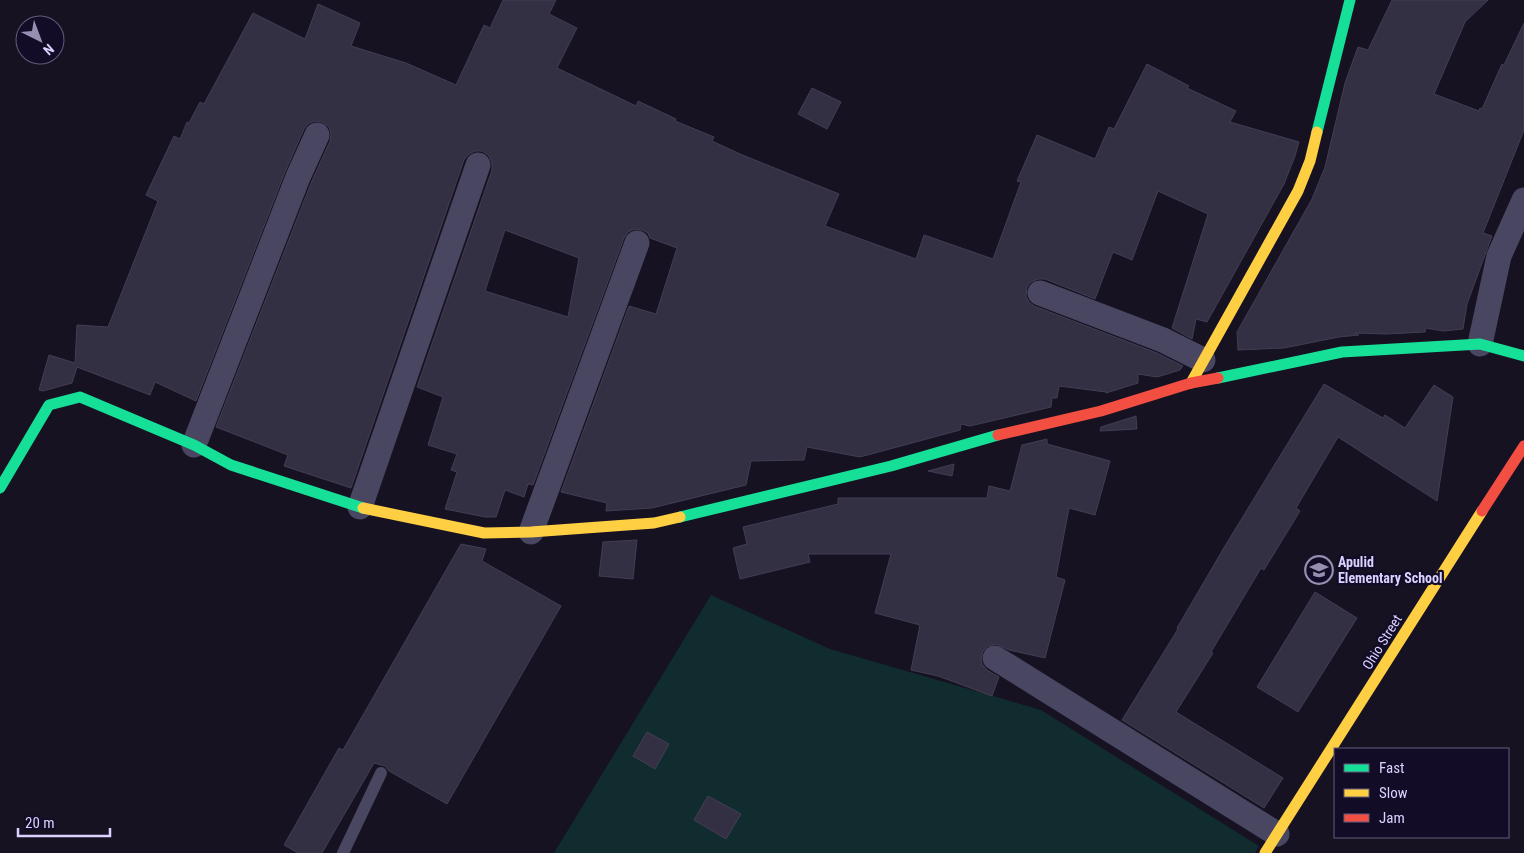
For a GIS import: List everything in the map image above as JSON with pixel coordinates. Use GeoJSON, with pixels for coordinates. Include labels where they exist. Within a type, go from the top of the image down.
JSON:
{"type":"FeatureCollection","features":[{"type":"Feature","properties":{"kind":"street"},"geometry":{"type":"LineString","coordinates":[[1191,383],[1301,184],[1310,162],[1350,0]]}},
{"type":"Feature","properties":{"kind":"street"},"geometry":{"type":"LineString","coordinates":[[194,446],[298,177],[317,135]]}},
{"type":"Feature","properties":{"kind":"street"},"geometry":{"type":"LineString","coordinates":[[360,507],[478,165]]}},
{"type":"Feature","properties":{"kind":"street"},"geometry":{"type":"LineString","coordinates":[[1480,344],[1500,256],[1524,200]]}},
{"type":"Feature","properties":{"kind":"street"},"geometry":{"type":"LineString","coordinates":[[531,532],[637,243]]}},
{"type":"Feature","properties":{"kind":"street"},"geometry":{"type":"LineString","coordinates":[[1500,256],[1524,252]]}},
{"type":"Feature","properties":{"kind":"street"},"geometry":{"type":"LineString","coordinates":[[1040,293],[1163,340],[1204,360]]}},
{"type":"Feature","properties":{"kind":"street"},"geometry":{"type":"LineString","coordinates":[[0,488],[49,405],[80,397],[194,446],[231,465],[360,507],[484,533],[654,524],[892,466],[993,436],[1102,411],[1191,383],[1342,352],[1480,344],[1524,356]]}},
{"type":"Feature","properties":{"kind":"street","name":"Ohio Street"},"geometry":{"type":"LineString","coordinates":[[1271,844],[1524,446]]}},
{"type":"Feature","properties":{"kind":"street"},"geometry":{"type":"LineString","coordinates":[[995,658],[1271,844]]}},
{"type":"Feature","properties":{"kind":"lane"},"geometry":{"type":"LineString","coordinates":[[343,853],[381,773]]}},
{"type":"Feature","properties":{"kind":"green space"},"geometry":{"type":"Polygon","coordinates":[[[711,595],[830,649],[1041,710],[1259,846],[1255,853],[554,853],[711,595]]]}},
{"type":"Feature","properties":{"kind":"building"},"geometry":{"type":"Polygon","coordinates":[[[503,0],[556,0],[549,14],[577,28],[557,68],[636,106],[638,101],[676,119],[675,121],[714,137],[712,141],[740,154],[839,194],[825,226],[916,259],[924,235],[993,259],[1021,182],[1017,181],[1037,135],[1095,159],[1109,127],[1114,129],[1147,64],[1189,86],[1187,88],[1236,111],[1230,122],[1299,142],[1284,184],[1207,322],[1196,319],[1192,339],[1172,328],[1208,214],[1158,191],[1132,260],[1113,252],[1095,299],[1045,279],[1031,282],[1027,287],[1026,296],[1034,306],[1157,353],[1183,366],[1180,370],[1157,377],[1138,374],[1138,383],[1106,393],[1059,386],[1057,398],[1052,398],[1051,407],[970,426],[961,424],[960,430],[860,457],[807,447],[804,460],[751,461],[746,485],[652,508],[606,511],[607,503],[561,492],[629,306],[656,314],[677,248],[650,238],[648,233],[635,229],[628,232],[624,238],[533,485],[528,484],[524,497],[505,490],[496,517],[485,517],[445,509],[457,472],[451,470],[457,454],[428,445],[443,397],[417,387],[492,170],[489,156],[482,151],[475,151],[469,154],[464,160],[351,488],[284,466],[288,455],[216,427],[311,183],[330,141],[329,127],[322,122],[309,123],[304,129],[285,172],[196,401],[155,382],[150,395],[77,367],[72,383],[43,391],[39,390],[49,355],[75,363],[77,325],[108,327],[158,201],[146,195],[174,136],[180,139],[187,122],[189,123],[200,102],[204,104],[253,13],[305,39],[318,4],[360,23],[351,46],[406,63],[456,85],[484,25],[490,28],[503,0]],[[505,230],[485,291],[568,317],[579,258],[505,230]]]}},
{"type":"Feature","properties":{"kind":"building"},"geometry":{"type":"Polygon","coordinates":[[[1392,0],[1488,0],[1465,22],[1434,94],[1479,111],[1480,108],[1482,109],[1502,64],[1504,65],[1524,23],[1524,130],[1483,233],[1492,236],[1467,304],[1463,329],[1443,331],[1426,328],[1425,332],[1355,333],[1359,335],[1284,348],[1238,350],[1237,332],[1312,199],[1325,167],[1345,83],[1358,47],[1368,50],[1392,0]]]}},
{"type":"Feature","properties":{"kind":"building"},"geometry":{"type":"Polygon","coordinates":[[[812,88],[841,102],[827,129],[798,114],[812,88]]]}},
{"type":"Feature","properties":{"kind":"building"},"geometry":{"type":"Polygon","coordinates":[[[1324,384],[1383,418],[1385,415],[1405,428],[1434,385],[1453,397],[1437,501],[1338,437],[1296,508],[1300,511],[1264,570],[1261,568],[1211,652],[1213,653],[1176,712],[1283,778],[1264,808],[1122,720],[1324,384]]]}},
{"type":"Feature","properties":{"kind":"building"},"geometry":{"type":"Polygon","coordinates":[[[1136,416],[1137,429],[1100,431],[1101,427],[1136,416]]]}},
{"type":"Feature","properties":{"kind":"building"},"geometry":{"type":"Polygon","coordinates":[[[1047,439],[1047,444],[1110,461],[1095,515],[1069,508],[1056,577],[1065,580],[1045,658],[1009,650],[996,644],[988,646],[983,651],[982,664],[987,670],[999,677],[992,696],[938,676],[911,670],[920,625],[875,613],[891,554],[808,554],[810,562],[740,579],[733,548],[747,544],[743,527],[838,504],[838,498],[987,498],[989,486],[1010,491],[1022,445],[1047,439]]]}},
{"type":"Feature","properties":{"kind":"building"},"geometry":{"type":"Polygon","coordinates":[[[954,464],[952,476],[928,471],[954,464]]]}},
{"type":"Feature","properties":{"kind":"building"},"geometry":{"type":"Polygon","coordinates":[[[637,540],[633,579],[599,576],[603,542],[637,540]]]}},
{"type":"Feature","properties":{"kind":"building"},"geometry":{"type":"Polygon","coordinates":[[[461,544],[486,549],[482,561],[561,606],[447,804],[389,771],[385,766],[374,763],[322,853],[298,853],[284,845],[339,748],[343,750],[461,544]]]}},
{"type":"Feature","properties":{"kind":"building"},"geometry":{"type":"Polygon","coordinates":[[[1315,592],[1357,618],[1298,712],[1257,687],[1315,592]]]}},
{"type":"Feature","properties":{"kind":"building"},"geometry":{"type":"Polygon","coordinates":[[[647,732],[669,744],[655,769],[633,756],[647,732]]]}},
{"type":"Feature","properties":{"kind":"building"},"geometry":{"type":"Polygon","coordinates":[[[708,796],[741,814],[726,839],[694,820],[708,796]]]}},
{"type":"Feature","properties":{"kind":"traffic: fast"},"geometry":{"type":"LineString","coordinates":[[1317,132],[1350,0]]}},
{"type":"Feature","properties":{"kind":"traffic: fast"},"geometry":{"type":"LineString","coordinates":[[1218,378],[1342,352],[1480,344],[1524,356]]}},
{"type":"Feature","properties":{"kind":"traffic: fast"},"geometry":{"type":"LineString","coordinates":[[0,488],[49,405],[80,397],[194,445],[231,465],[363,508]]}},
{"type":"Feature","properties":{"kind":"traffic: fast"},"geometry":{"type":"LineString","coordinates":[[680,517],[891,466],[998,435]]}},
{"type":"Feature","properties":{"kind":"traffic: slow"},"geometry":{"type":"LineString","coordinates":[[1191,383],[1298,191],[1310,161],[1317,132]]}},
{"type":"Feature","properties":{"kind":"traffic: slow"},"geometry":{"type":"LineString","coordinates":[[363,508],[484,533],[531,532],[654,523],[680,517]]}},
{"type":"Feature","properties":{"kind":"traffic: slow"},"geometry":{"type":"LineString","coordinates":[[1265,853],[1482,511]]}},
{"type":"Feature","properties":{"kind":"traffic: jam"},"geometry":{"type":"LineString","coordinates":[[998,435],[1101,411],[1191,383],[1218,378]]}},
{"type":"Feature","properties":{"kind":"traffic: jam"},"geometry":{"type":"LineString","coordinates":[[1482,511],[1524,446]]}},
{"type":"Feature","properties":{"kind":"place","name":"Apulid Elementary School"},"geometry":{"type":"Point","coordinates":[1319,570]}}]}
